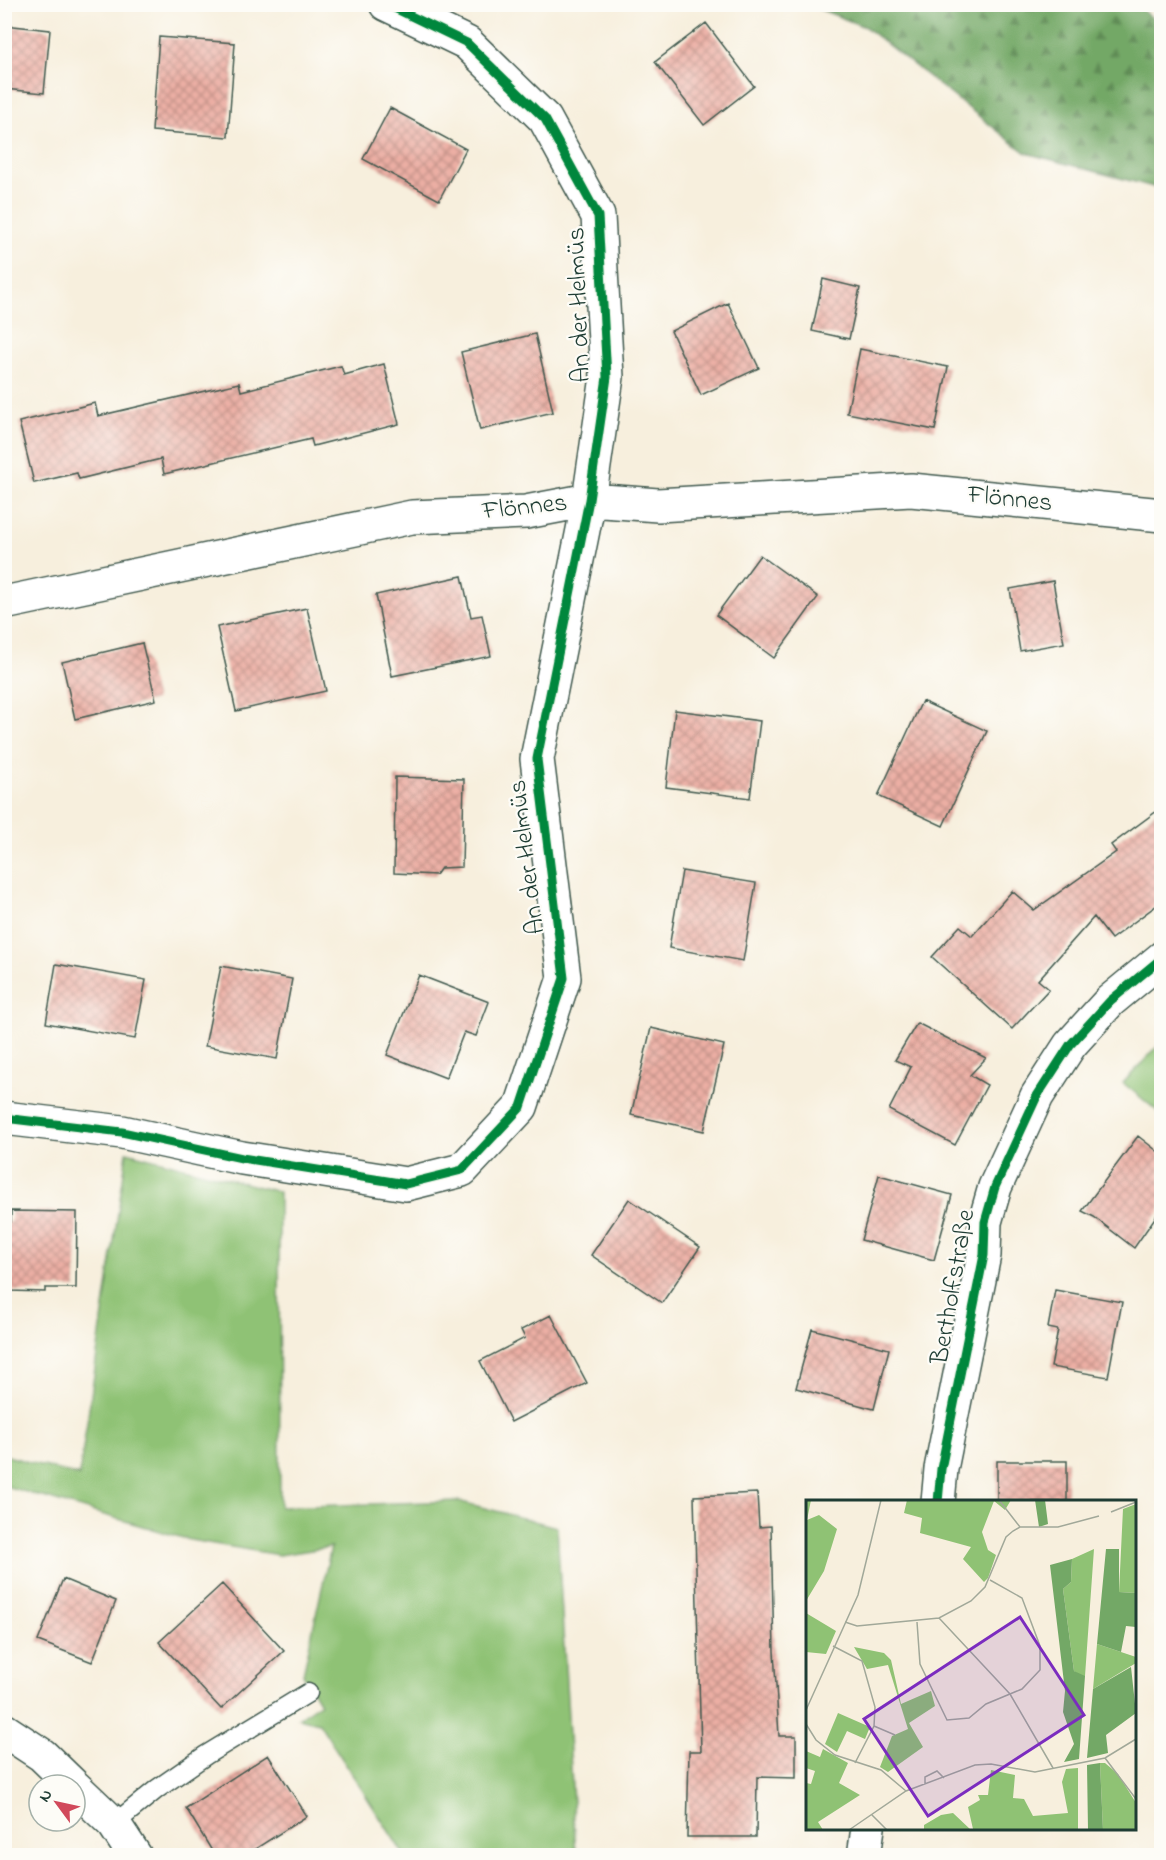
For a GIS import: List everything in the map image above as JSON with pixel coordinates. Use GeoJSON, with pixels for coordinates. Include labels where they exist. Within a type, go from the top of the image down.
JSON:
{"type":"FeatureCollection","features":[{"type":"Feature","properties":{"kind":"street","name":"An der Helmüs"},"geometry":{"type":"LineString","coordinates":[[4,1118],[122,1132],[242,1158],[406,1184],[462,1170],[521,1107],[564,978],[537,759],[589,500],[607,377],[598,216],[545,119],[467,43],[386,4]]}},
{"type":"Feature","properties":{"kind":"street","name":"Flönnes"},"geometry":{"type":"LineString","coordinates":[[4,603],[412,517],[526,512],[589,500],[658,505],[912,490],[1161,515]]}},
{"type":"Feature","properties":{"kind":"street","name":"Bertholfstraße"},"geometry":{"type":"LineString","coordinates":[[938,1500],[941,1470],[984,1255],[985,1222],[994,1187],[1037,1095],[1070,1046],[1110,1001],[1161,958]]}},
{"type":"Feature","properties":{"kind":"street"},"geometry":{"type":"LineString","coordinates":[[4,1730],[42,1755],[61,1773]]}},
{"type":"Feature","properties":{"kind":"street"},"geometry":{"type":"LineString","coordinates":[[87,1798],[114,1824],[135,1856]]}},
{"type":"Feature","properties":{"kind":"street"},"geometry":{"type":"LineString","coordinates":[[864,1856],[868,1830]]}},
{"type":"Feature","properties":{"kind":"lane"},"geometry":{"type":"LineString","coordinates":[[114,1824],[157,1789],[206,1755],[308,1693]]}},
{"type":"Feature","properties":{"kind":"green space"},"geometry":{"type":"Polygon","coordinates":[[[809,5],[1136,5],[1161,25],[1161,189],[1026,153],[865,27],[809,5]]]}},
{"type":"Feature","properties":{"kind":"green space"},"geometry":{"type":"Polygon","coordinates":[[[1161,1043],[1161,1114],[1123,1083],[1161,1043]]]}},
{"type":"Feature","properties":{"kind":"green space"},"geometry":{"type":"Polygon","coordinates":[[[127,1152],[279,1192],[280,1507],[458,1501],[557,1527],[576,1855],[404,1855],[319,1723],[298,1718],[320,1703],[303,1674],[331,1547],[279,1555],[190,1540],[5,1486],[4,1455],[79,1476],[127,1152]]]}},
{"type":"Feature","properties":{"kind":"building"},"geometry":{"type":"Polygon","coordinates":[[[706,23],[754,86],[704,125],[655,62],[706,23]]]}},
{"type":"Feature","properties":{"kind":"building"},"geometry":{"type":"Polygon","coordinates":[[[4,25],[50,30],[44,93],[4,89],[4,25]]]}},
{"type":"Feature","properties":{"kind":"building"},"geometry":{"type":"Polygon","coordinates":[[[159,37],[235,43],[228,137],[152,131],[159,37]]]}},
{"type":"Feature","properties":{"kind":"building"},"geometry":{"type":"Polygon","coordinates":[[[390,108],[466,149],[439,200],[363,159],[390,108]]]}},
{"type":"Feature","properties":{"kind":"building"},"geometry":{"type":"Polygon","coordinates":[[[823,279],[860,288],[849,339],[812,331],[823,279]]]}},
{"type":"Feature","properties":{"kind":"building"},"geometry":{"type":"Polygon","coordinates":[[[728,303],[759,368],[701,395],[671,331],[728,303]]]}},
{"type":"Feature","properties":{"kind":"building"},"geometry":{"type":"Polygon","coordinates":[[[535,334],[553,412],[480,430],[461,352],[535,334]]]}},
{"type":"Feature","properties":{"kind":"building"},"geometry":{"type":"Polygon","coordinates":[[[860,349],[948,367],[935,430],[847,413],[860,349]]]}},
{"type":"Feature","properties":{"kind":"building"},"geometry":{"type":"Polygon","coordinates":[[[384,364],[399,424],[313,446],[311,439],[164,474],[161,459],[79,479],[77,473],[34,483],[19,422],[95,403],[98,416],[239,383],[241,391],[341,366],[344,375],[384,364]]]}},
{"type":"Feature","properties":{"kind":"building"},"geometry":{"type":"Polygon","coordinates":[[[760,555],[818,597],[774,658],[716,615],[760,555]]]}},
{"type":"Feature","properties":{"kind":"building"},"geometry":{"type":"Polygon","coordinates":[[[462,576],[471,617],[482,615],[491,656],[392,676],[376,595],[462,576]]]}},
{"type":"Feature","properties":{"kind":"building"},"geometry":{"type":"Polygon","coordinates":[[[1053,581],[1064,643],[1020,651],[1010,589],[1053,581]]]}},
{"type":"Feature","properties":{"kind":"building"},"geometry":{"type":"Polygon","coordinates":[[[307,608],[326,691],[236,711],[217,627],[307,608]]]}},
{"type":"Feature","properties":{"kind":"building"},"geometry":{"type":"Polygon","coordinates":[[[142,643],[156,700],[75,719],[62,662],[142,643]]]}},
{"type":"Feature","properties":{"kind":"building"},"geometry":{"type":"Polygon","coordinates":[[[922,701],[987,731],[943,826],[878,796],[922,701]]]}},
{"type":"Feature","properties":{"kind":"building"},"geometry":{"type":"Polygon","coordinates":[[[675,710],[760,721],[750,798],[666,787],[675,710]]]}},
{"type":"Feature","properties":{"kind":"building"},"geometry":{"type":"Polygon","coordinates":[[[395,777],[464,779],[462,867],[441,868],[436,875],[394,873],[395,777]]]}},
{"type":"Feature","properties":{"kind":"building"},"geometry":{"type":"Polygon","coordinates":[[[1161,808],[1161,902],[1111,939],[1094,917],[1038,980],[1049,989],[1012,1029],[932,957],[960,926],[972,936],[1012,891],[1034,910],[1116,852],[1111,845],[1161,808]]]}},
{"type":"Feature","properties":{"kind":"building"},"geometry":{"type":"Polygon","coordinates":[[[682,871],[756,883],[743,961],[669,948],[682,871]]]}},
{"type":"Feature","properties":{"kind":"building"},"geometry":{"type":"Polygon","coordinates":[[[56,964],[146,980],[135,1039],[46,1023],[56,964]]]}},
{"type":"Feature","properties":{"kind":"building"},"geometry":{"type":"Polygon","coordinates":[[[221,966],[292,979],[277,1059],[205,1046],[221,966]]]}},
{"type":"Feature","properties":{"kind":"building"},"geometry":{"type":"Polygon","coordinates":[[[419,975],[489,1002],[476,1036],[464,1032],[446,1078],[387,1055],[419,975]]]}},
{"type":"Feature","properties":{"kind":"building"},"geometry":{"type":"Polygon","coordinates":[[[917,1023],[986,1058],[970,1075],[987,1085],[955,1145],[889,1110],[911,1067],[895,1060],[917,1023]]]}},
{"type":"Feature","properties":{"kind":"building"},"geometry":{"type":"Polygon","coordinates":[[[651,1028],[724,1045],[704,1131],[631,1115],[651,1028]]]}},
{"type":"Feature","properties":{"kind":"building"},"geometry":{"type":"Polygon","coordinates":[[[1138,1136],[1161,1154],[1161,1209],[1134,1248],[1094,1217],[1082,1211],[1138,1136]]]}},
{"type":"Feature","properties":{"kind":"building"},"geometry":{"type":"Polygon","coordinates":[[[879,1175],[952,1195],[934,1260],[861,1240],[879,1175]]]}},
{"type":"Feature","properties":{"kind":"building"},"geometry":{"type":"Polygon","coordinates":[[[629,1199],[700,1247],[662,1303],[591,1255],[629,1199]]]}},
{"type":"Feature","properties":{"kind":"building"},"geometry":{"type":"Polygon","coordinates":[[[11,1211],[77,1212],[76,1288],[45,1288],[45,1292],[10,1291],[10,1279],[4,1279],[4,1222],[11,1222],[11,1211]]]}},
{"type":"Feature","properties":{"kind":"building"},"geometry":{"type":"Polygon","coordinates":[[[1055,1290],[1122,1302],[1108,1377],[1051,1367],[1058,1330],[1048,1328],[1055,1290]]]}},
{"type":"Feature","properties":{"kind":"building"},"geometry":{"type":"Polygon","coordinates":[[[551,1315],[587,1383],[511,1422],[480,1361],[525,1338],[521,1330],[551,1315]]]}},
{"type":"Feature","properties":{"kind":"building"},"geometry":{"type":"Polygon","coordinates":[[[812,1329],[889,1349],[874,1409],[796,1388],[812,1329]]]}},
{"type":"Feature","properties":{"kind":"building"},"geometry":{"type":"Polygon","coordinates":[[[997,1461],[1067,1461],[1067,1500],[997,1500],[997,1461]]]}},
{"type":"Feature","properties":{"kind":"building"},"geometry":{"type":"Polygon","coordinates":[[[757,1493],[759,1527],[771,1526],[779,1736],[796,1736],[796,1778],[757,1777],[756,1837],[687,1837],[689,1751],[701,1751],[694,1496],[757,1493]]]}},
{"type":"Feature","properties":{"kind":"building"},"geometry":{"type":"Polygon","coordinates":[[[63,1579],[116,1601],[92,1662],[38,1641],[63,1579]]]}},
{"type":"Feature","properties":{"kind":"building"},"geometry":{"type":"Polygon","coordinates":[[[222,1584],[284,1651],[221,1709],[159,1642],[222,1584]]]}},
{"type":"Feature","properties":{"kind":"building"},"geometry":{"type":"Polygon","coordinates":[[[268,1755],[307,1816],[244,1856],[215,1856],[186,1808],[268,1755]]]}},
{"type":"Feature","properties":{"kind":"cycle path"},"geometry":{"type":"LineString","coordinates":[[4,1118],[122,1132],[242,1158],[406,1184],[462,1170],[521,1107],[564,978],[537,759],[589,500],[607,377],[598,216],[545,119],[467,43],[386,4]]}},
{"type":"Feature","properties":{"kind":"cycle path"},"geometry":{"type":"LineString","coordinates":[[938,1500],[941,1469],[984,1255],[985,1222],[995,1187],[1037,1096],[1070,1045],[1110,1001],[1162,958]]}}]}
